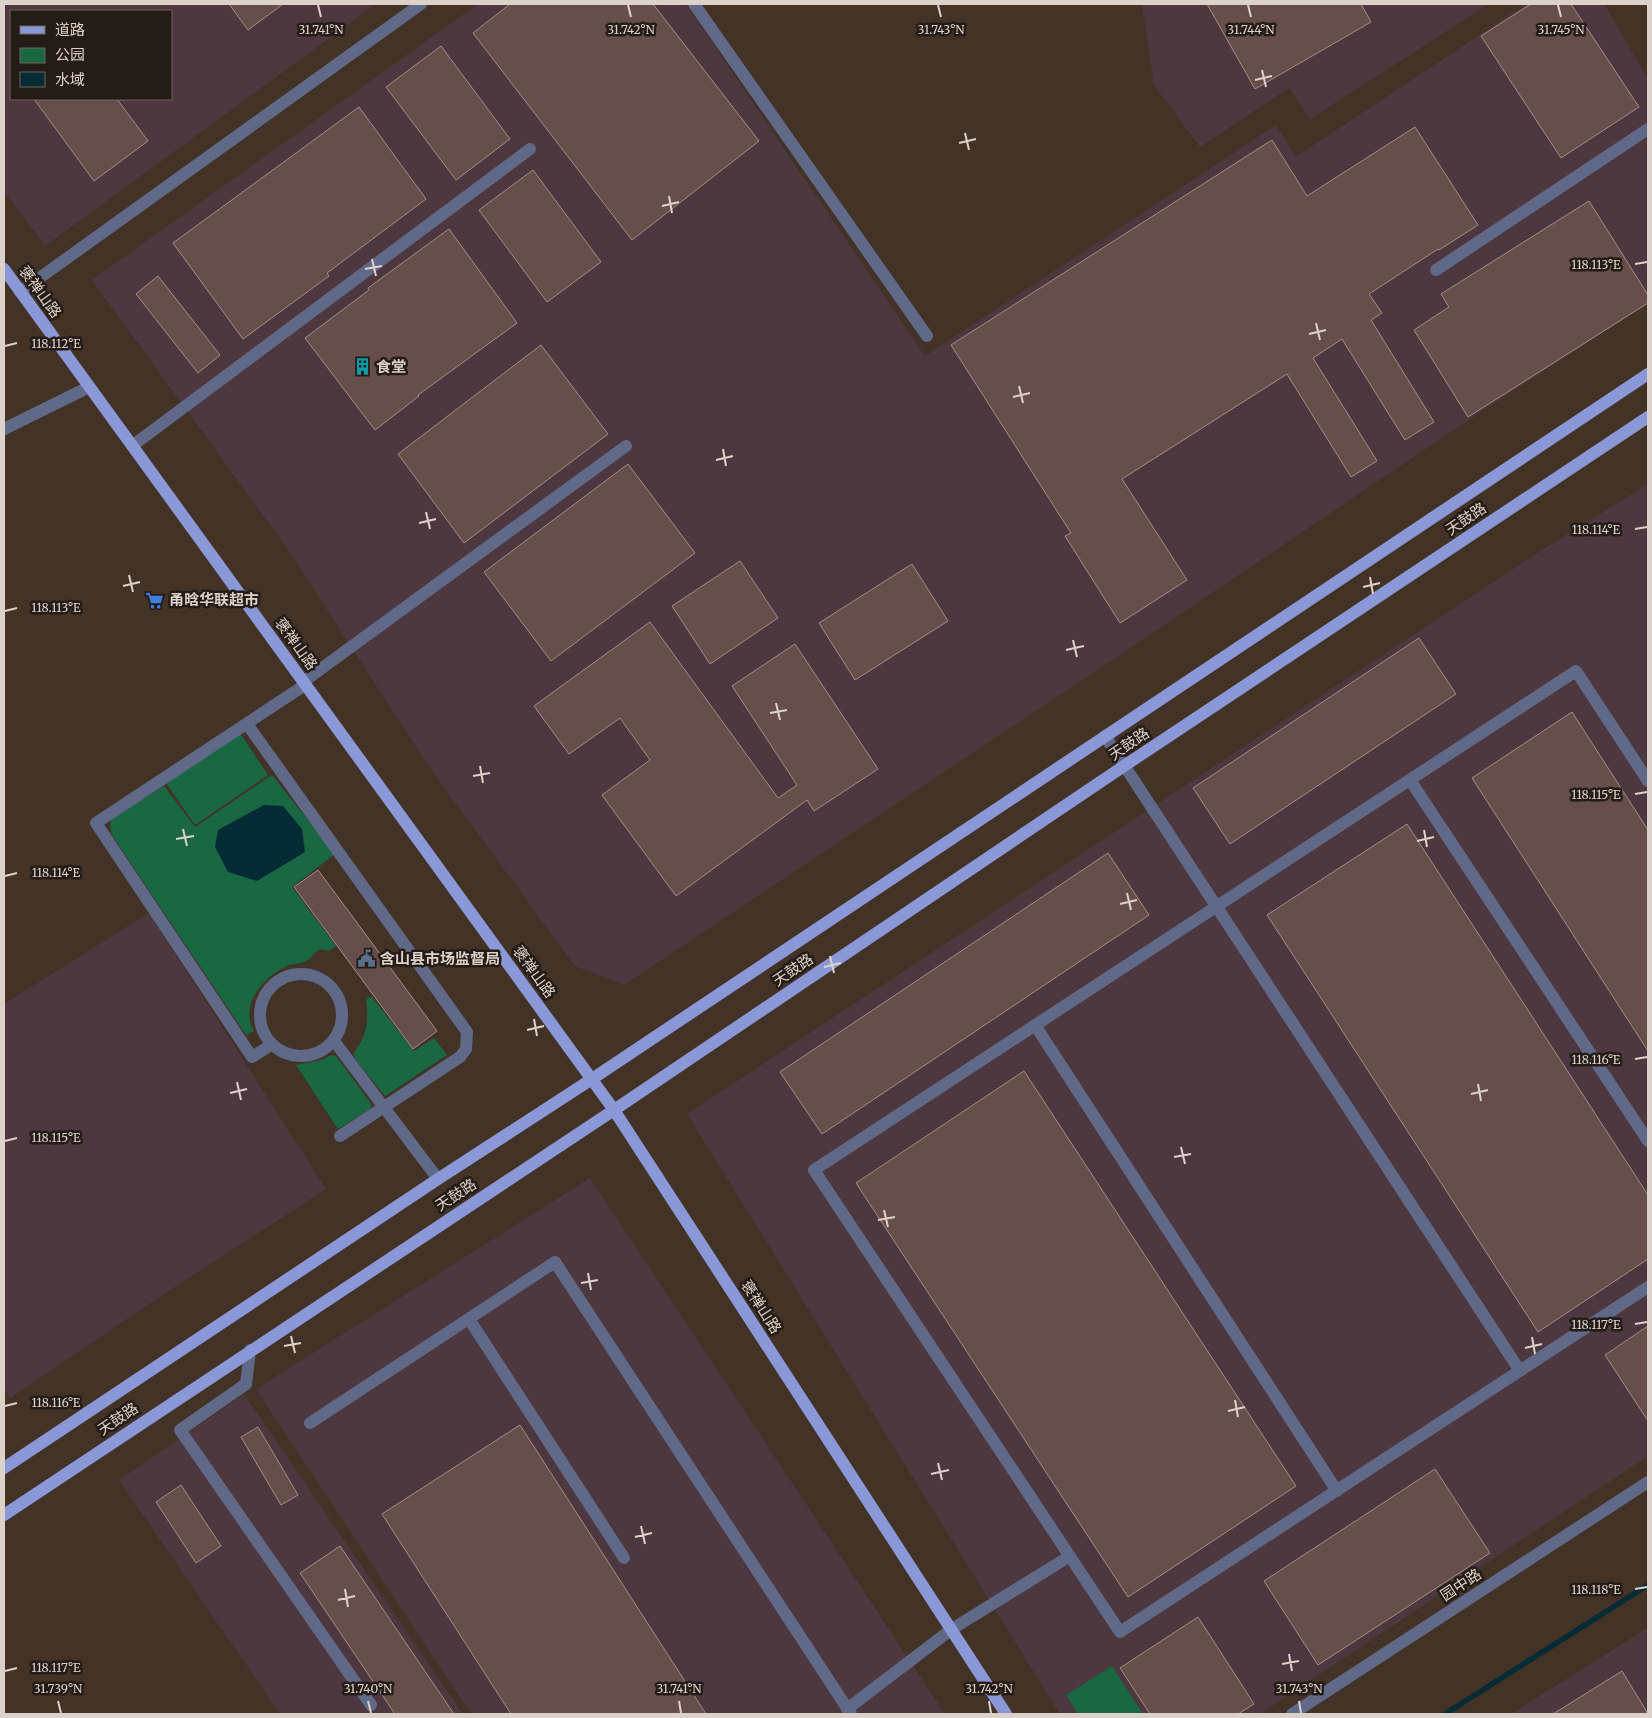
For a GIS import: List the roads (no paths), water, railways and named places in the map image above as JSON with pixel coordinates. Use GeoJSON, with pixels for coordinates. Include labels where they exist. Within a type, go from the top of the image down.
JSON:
{"type":"FeatureCollection","features":[{"type":"Feature","properties":{"kind":"main road","name":"褒禅山路"},"geometry":{"type":"LineString","coordinates":[[4,270],[614,1110],[1006,1714]]}},
{"type":"Feature","properties":{"kind":"main road","name":"天鼓路"},"geometry":{"type":"LineString","coordinates":[[4,1468],[438,1179],[592,1079],[1648,374]]}},
{"type":"Feature","properties":{"kind":"main road","name":"天鼓路"},"geometry":{"type":"LineString","coordinates":[[4,1515],[614,1110],[1124,766],[1648,417]]}},
{"type":"Feature","properties":{"kind":"street"},"geometry":{"type":"LineString","coordinates":[[20,292],[421,4]]}},
{"type":"Feature","properties":{"kind":"street"},"geometry":{"type":"LineString","coordinates":[[694,4],[927,336]]}},
{"type":"Feature","properties":{"kind":"street"},"geometry":{"type":"LineString","coordinates":[[1436,270],[1648,129]]}},
{"type":"Feature","properties":{"kind":"street"},"geometry":{"type":"LineString","coordinates":[[132,446],[530,149]]}},
{"type":"Feature","properties":{"kind":"street"},"geometry":{"type":"LineString","coordinates":[[4,429],[89,387]]}},
{"type":"Feature","properties":{"kind":"street"},"geometry":{"type":"LineString","coordinates":[[272,1045],[252,1057],[96,823],[247,724],[626,446]]}},
{"type":"Feature","properties":{"kind":"street"},"geometry":{"type":"LineString","coordinates":[[1648,781],[1576,670],[814,1170],[1120,1632],[1648,1287]]}},
{"type":"Feature","properties":{"kind":"street"},"geometry":{"type":"LineString","coordinates":[[247,724],[467,1032],[466,1049],[460,1057],[340,1136]]}},
{"type":"Feature","properties":{"kind":"street"},"geometry":{"type":"LineString","coordinates":[[1105,736],[1520,1371]]}},
{"type":"Feature","properties":{"kind":"street"},"geometry":{"type":"LineString","coordinates":[[1410,780],[1648,1141]]}},
{"type":"Feature","properties":{"kind":"street"},"geometry":{"type":"LineString","coordinates":[[298,974],[311,975],[324,980],[334,989],[340,1001],[343,1015],[340,1029],[334,1041],[323,1050],[310,1056],[296,1057],[283,1053],[272,1045],[263,1033],[260,1007],[265,994],[274,984],[285,977],[298,974]]}},
{"type":"Feature","properties":{"kind":"street"},"geometry":{"type":"LineString","coordinates":[[1035,1025],[1337,1491]]}},
{"type":"Feature","properties":{"kind":"street"},"geometry":{"type":"LineString","coordinates":[[334,1041],[438,1179]]}},
{"type":"Feature","properties":{"kind":"street"},"geometry":{"type":"LineString","coordinates":[[310,1423],[556,1262],[849,1712],[952,1629],[1070,1556]]}},
{"type":"Feature","properties":{"kind":"street"},"geometry":{"type":"LineString","coordinates":[[469,1319],[624,1558]]}},
{"type":"Feature","properties":{"kind":"street"},"geometry":{"type":"LineString","coordinates":[[250,1350],[246,1384],[180,1430],[371,1705]]}},
{"type":"Feature","properties":{"kind":"street","name":"园中路"},"geometry":{"type":"LineString","coordinates":[[1292,1714],[1648,1482]]}},
{"type":"Feature","properties":{"kind":"water"},"geometry":{"type":"Polygon","coordinates":[[[264,805],[283,806],[302,829],[305,852],[257,881],[228,872],[215,847],[218,830],[264,805]]]}},
{"type":"Feature","properties":{"kind":"waterway"},"geometry":{"type":"LineString","coordinates":[[1445,1714],[1648,1585]]}},
{"type":"Feature","properties":{"kind":"place","name":"食堂"},"geometry":{"type":"Point","coordinates":[362,367]}},
{"type":"Feature","properties":{"kind":"place","name":"甬晗华联超市"},"geometry":{"type":"Point","coordinates":[155,600]}},
{"type":"Feature","properties":{"kind":"place","name":"含山县市场监督局"},"geometry":{"type":"Point","coordinates":[366,959]}}]}
